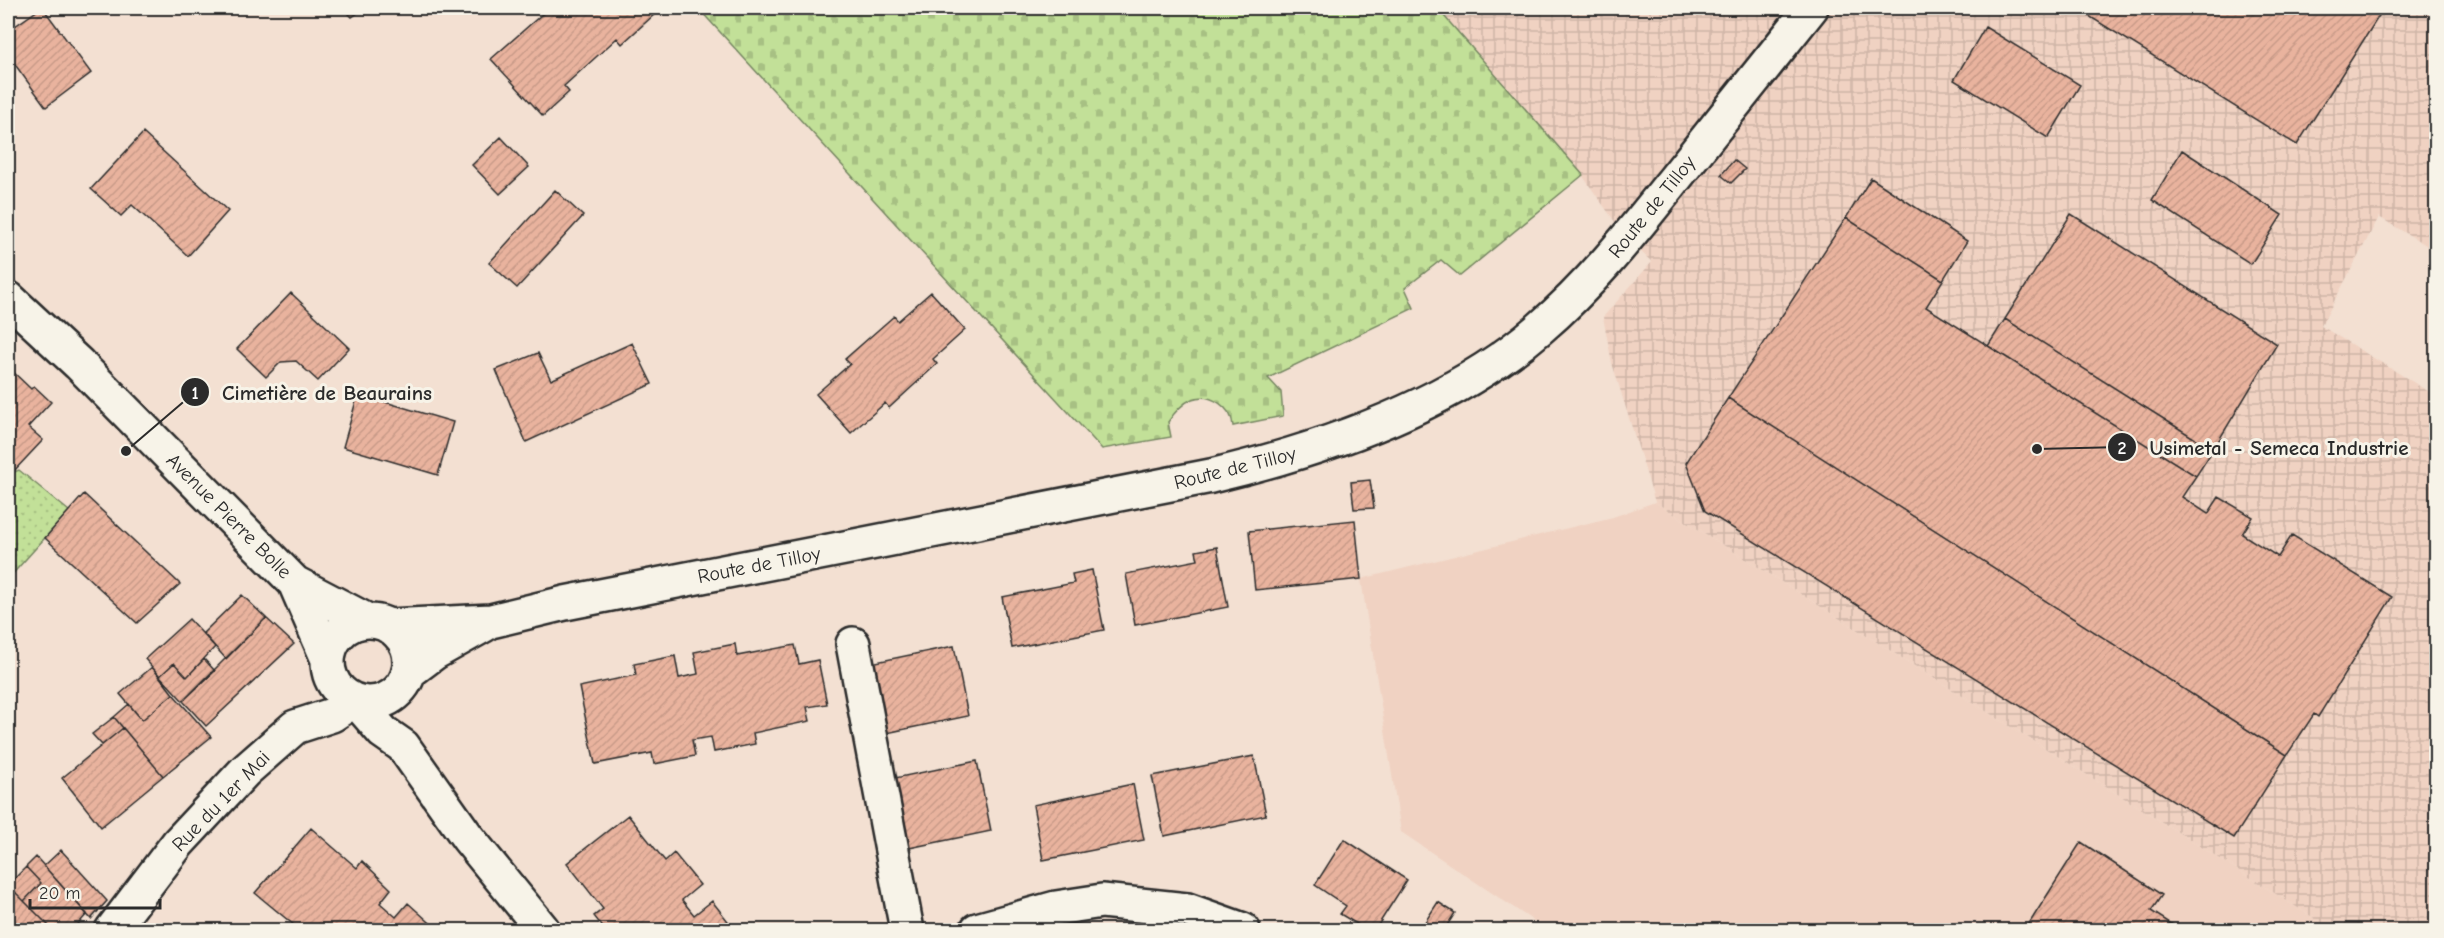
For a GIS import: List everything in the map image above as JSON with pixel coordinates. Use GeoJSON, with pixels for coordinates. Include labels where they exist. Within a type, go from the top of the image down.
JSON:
{"type":"FeatureCollection","features":[{"type":"Feature","properties":{"kind":"street","name":"Route de Tilloy"},"geometry":{"type":"LineString","coordinates":[[377,623],[491,621],[565,603],[1230,472],[1310,449],[1432,400],[1539,330],[1593,278],[1811,8]]}},
{"type":"Feature","properties":{"kind":"street","name":"Avenue Pierre Bolle"},"geometry":{"type":"LineString","coordinates":[[8,298],[79,364],[295,583],[377,623]]}},
{"type":"Feature","properties":{"kind":"street","name":"Avenue Pierre Bolle"},"geometry":{"type":"LineString","coordinates":[[295,583],[327,657]]}},
{"type":"Feature","properties":{"kind":"street","name":"Route de Tilloy"},"geometry":{"type":"LineString","coordinates":[[407,678],[434,653],[491,621]]}},
{"type":"Feature","properties":{"kind":"street"},"geometry":{"type":"LineString","coordinates":[[403,746],[410,653],[402,637],[377,623],[347,627],[334,640],[327,657],[331,679],[336,688],[356,702],[383,732],[403,746],[468,838],[543,930]]}},
{"type":"Feature","properties":{"kind":"street"},"geometry":{"type":"LineString","coordinates":[[853,644],[907,930]]}},
{"type":"Feature","properties":{"kind":"street"},"geometry":{"type":"LineString","coordinates":[[356,702],[375,703],[391,697],[407,678]]}},
{"type":"Feature","properties":{"kind":"street","name":"Rue du 1er Mai"},"geometry":{"type":"LineString","coordinates":[[112,930],[178,843],[244,771],[295,727],[332,715],[356,702]]}},
{"type":"Feature","properties":{"kind":"street"},"geometry":{"type":"LineString","coordinates":[[977,930],[1056,908],[1102,901],[1187,910],[1243,930]]}},
{"type":"Feature","properties":{"kind":"shaded area"},"geometry":{"type":"Polygon","coordinates":[[[1437,8],[2436,8],[2436,251],[2379,217],[2321,326],[2436,396],[2436,930],[2333,930],[1655,502],[1612,363],[1603,317],[1652,262],[1627,239],[1582,175],[1437,8]]]}},
{"type":"Feature","properties":{"kind":"shaded area"},"geometry":{"type":"Polygon","coordinates":[[[1655,502],[2333,930],[1547,930],[1401,832],[1361,579],[1613,517],[1655,502]]]}},
{"type":"Feature","properties":{"kind":"green space"},"geometry":{"type":"Polygon","coordinates":[[[698,8],[1437,8],[1583,175],[1460,276],[1441,260],[1405,288],[1414,308],[1268,378],[1281,392],[1283,416],[1233,426],[1232,419],[1225,408],[1213,400],[1199,397],[1185,403],[1170,419],[1168,422],[1171,437],[1102,449],[698,8]]]}},
{"type":"Feature","properties":{"kind":"green space"},"geometry":{"type":"Polygon","coordinates":[[[8,470],[12,473],[19,470],[69,511],[8,579],[8,470]]]}},
{"type":"Feature","properties":{"kind":"building"},"geometry":{"type":"Polygon","coordinates":[[[41,8],[91,73],[46,107],[8,55],[8,31],[41,8]]]}},
{"type":"Feature","properties":{"kind":"building"},"geometry":{"type":"Polygon","coordinates":[[[343,8],[365,8],[352,17],[343,8]]]}},
{"type":"Feature","properties":{"kind":"building"},"geometry":{"type":"Polygon","coordinates":[[[549,8],[651,8],[656,13],[622,44],[617,38],[564,86],[569,92],[543,116],[491,59],[549,8]]]}},
{"type":"Feature","properties":{"kind":"building"},"geometry":{"type":"Polygon","coordinates":[[[2076,8],[2376,8],[2382,11],[2297,145],[2076,8]]]}},
{"type":"Feature","properties":{"kind":"building"},"geometry":{"type":"Polygon","coordinates":[[[1985,27],[2080,85],[2048,138],[1954,80],[1985,27]]]}},
{"type":"Feature","properties":{"kind":"building"},"geometry":{"type":"Polygon","coordinates":[[[143,133],[228,211],[188,256],[132,205],[121,216],[91,189],[143,133]]]}},
{"type":"Feature","properties":{"kind":"building"},"geometry":{"type":"Polygon","coordinates":[[[501,137],[529,167],[500,194],[472,165],[501,137]]]}},
{"type":"Feature","properties":{"kind":"building"},"geometry":{"type":"Polygon","coordinates":[[[2182,150],[2282,215],[2251,264],[2152,200],[2182,150]]]}},
{"type":"Feature","properties":{"kind":"building"},"geometry":{"type":"Polygon","coordinates":[[[1734,160],[1745,169],[1731,183],[1721,175],[1734,160]]]}},
{"type":"Feature","properties":{"kind":"building"},"geometry":{"type":"Polygon","coordinates":[[[1871,178],[1967,241],[1943,280],[1846,218],[1871,178]]]}},
{"type":"Feature","properties":{"kind":"building"},"geometry":{"type":"Polygon","coordinates":[[[555,190],[583,216],[517,288],[489,263],[555,190]]]}},
{"type":"Feature","properties":{"kind":"building"},"geometry":{"type":"Polygon","coordinates":[[[2071,214],[2277,344],[2213,450],[2005,319],[2071,214]]]}},
{"type":"Feature","properties":{"kind":"building"},"geometry":{"type":"Polygon","coordinates":[[[1846,218],[1943,280],[1926,307],[2196,476],[2182,497],[2208,514],[2219,497],[2253,517],[2242,534],[2278,557],[2292,535],[2392,597],[2318,717],[2314,714],[2287,755],[1728,398],[1846,218]]]}},
{"type":"Feature","properties":{"kind":"building"},"geometry":{"type":"Polygon","coordinates":[[[931,292],[965,330],[933,359],[937,364],[889,408],[885,403],[851,433],[816,394],[850,364],[845,359],[894,316],[898,321],[931,292]]]}},
{"type":"Feature","properties":{"kind":"building"},"geometry":{"type":"Polygon","coordinates":[[[291,293],[349,348],[318,381],[296,361],[281,362],[266,377],[237,349],[291,293]]]}},
{"type":"Feature","properties":{"kind":"building"},"geometry":{"type":"Polygon","coordinates":[[[2005,319],[2213,450],[2196,476],[1988,346],[2005,319]]]}},
{"type":"Feature","properties":{"kind":"building"},"geometry":{"type":"Polygon","coordinates":[[[632,343],[652,384],[526,442],[496,370],[538,353],[551,380],[632,343]]]}},
{"type":"Feature","properties":{"kind":"building"},"geometry":{"type":"Polygon","coordinates":[[[8,367],[31,389],[34,386],[51,402],[28,427],[43,440],[12,473],[8,470],[8,367]]]}},
{"type":"Feature","properties":{"kind":"building"},"geometry":{"type":"Polygon","coordinates":[[[358,394],[453,422],[438,475],[343,447],[358,394]]]}},
{"type":"Feature","properties":{"kind":"building"},"geometry":{"type":"Polygon","coordinates":[[[1728,398],[2287,755],[2234,838],[1705,511],[1686,463],[1728,398]]]}},
{"type":"Feature","properties":{"kind":"building"},"geometry":{"type":"Polygon","coordinates":[[[1370,480],[1374,508],[1354,509],[1351,482],[1370,480]]]}},
{"type":"Feature","properties":{"kind":"building"},"geometry":{"type":"Polygon","coordinates":[[[84,494],[180,584],[137,623],[45,538],[84,494]]]}},
{"type":"Feature","properties":{"kind":"building"},"geometry":{"type":"Polygon","coordinates":[[[1355,520],[1361,579],[1255,590],[1249,531],[1355,520]]]}},
{"type":"Feature","properties":{"kind":"building"},"geometry":{"type":"Polygon","coordinates":[[[1217,547],[1228,607],[1135,625],[1126,574],[1198,560],[1196,551],[1217,547]]]}},
{"type":"Feature","properties":{"kind":"building"},"geometry":{"type":"Polygon","coordinates":[[[1092,570],[1104,630],[1012,648],[1002,597],[1074,583],[1072,574],[1092,570]]]}},
{"type":"Feature","properties":{"kind":"building"},"geometry":{"type":"Polygon","coordinates":[[[242,595],[266,618],[226,659],[203,633],[242,595]]]}},
{"type":"Feature","properties":{"kind":"building"},"geometry":{"type":"Polygon","coordinates":[[[266,618],[294,644],[206,726],[183,701],[266,618]]]}},
{"type":"Feature","properties":{"kind":"building"},"geometry":{"type":"Polygon","coordinates":[[[189,619],[215,647],[187,677],[174,663],[160,676],[145,659],[189,619]]]}},
{"type":"Feature","properties":{"kind":"building"},"geometry":{"type":"Polygon","coordinates":[[[735,644],[737,656],[795,645],[799,664],[818,660],[827,704],[807,707],[810,721],[753,733],[755,744],[714,752],[711,737],[692,740],[695,756],[654,764],[652,753],[595,764],[579,687],[636,675],[634,664],[675,656],[679,678],[698,674],[694,652],[735,644]]]}},
{"type":"Feature","properties":{"kind":"building"},"geometry":{"type":"Polygon","coordinates":[[[954,646],[968,716],[886,733],[871,663],[954,646]]]}},
{"type":"Feature","properties":{"kind":"building"},"geometry":{"type":"Polygon","coordinates":[[[204,659],[215,671],[183,701],[160,676],[174,663],[187,677],[204,659]]]}},
{"type":"Feature","properties":{"kind":"building"},"geometry":{"type":"Polygon","coordinates":[[[152,667],[173,694],[142,720],[120,694],[152,667]]]}},
{"type":"Feature","properties":{"kind":"building"},"geometry":{"type":"Polygon","coordinates":[[[173,694],[211,737],[163,776],[114,717],[129,704],[142,720],[173,694]]]}},
{"type":"Feature","properties":{"kind":"building"},"geometry":{"type":"Polygon","coordinates":[[[114,717],[123,728],[102,745],[92,734],[114,717]]]}},
{"type":"Feature","properties":{"kind":"building"},"geometry":{"type":"Polygon","coordinates":[[[123,728],[163,776],[101,827],[62,778],[123,728]]]}},
{"type":"Feature","properties":{"kind":"building"},"geometry":{"type":"Polygon","coordinates":[[[1254,756],[1266,815],[1164,836],[1152,776],[1254,756]]]}},
{"type":"Feature","properties":{"kind":"building"},"geometry":{"type":"Polygon","coordinates":[[[977,761],[991,831],[909,848],[895,778],[977,761]]]}},
{"type":"Feature","properties":{"kind":"building"},"geometry":{"type":"Polygon","coordinates":[[[1133,784],[1144,840],[1043,860],[1033,805],[1133,784]]]}},
{"type":"Feature","properties":{"kind":"building"},"geometry":{"type":"Polygon","coordinates":[[[628,815],[665,861],[674,853],[700,885],[682,900],[694,915],[712,901],[735,930],[605,930],[594,916],[603,909],[567,863],[628,815]]]}},
{"type":"Feature","properties":{"kind":"building"},"geometry":{"type":"Polygon","coordinates":[[[311,828],[357,868],[362,861],[391,889],[380,903],[396,917],[408,903],[438,930],[300,930],[255,893],[311,828]]]}},
{"type":"Feature","properties":{"kind":"building"},"geometry":{"type":"Polygon","coordinates":[[[1344,839],[1407,880],[1375,930],[1367,930],[1340,914],[1346,906],[1315,885],[1344,839]]]}},
{"type":"Feature","properties":{"kind":"building"},"geometry":{"type":"Polygon","coordinates":[[[2081,842],[2162,895],[2151,911],[2181,930],[2025,930],[2081,842]]]}},
{"type":"Feature","properties":{"kind":"building"},"geometry":{"type":"Polygon","coordinates":[[[61,850],[107,901],[91,919],[44,866],[61,850]]]}},
{"type":"Feature","properties":{"kind":"building"},"geometry":{"type":"Polygon","coordinates":[[[36,857],[87,914],[73,930],[53,930],[24,901],[41,883],[26,867],[36,857]]]}},
{"type":"Feature","properties":{"kind":"building"},"geometry":{"type":"Polygon","coordinates":[[[26,867],[41,883],[24,901],[8,885],[26,867]]]}},
{"type":"Feature","properties":{"kind":"building"},"geometry":{"type":"Polygon","coordinates":[[[8,885],[53,930],[8,930],[8,885]]]}},
{"type":"Feature","properties":{"kind":"building"},"geometry":{"type":"Polygon","coordinates":[[[1438,902],[1455,913],[1446,927],[1453,930],[1437,930],[1425,922],[1438,902]]]}},
{"type":"Feature","properties":{"kind":"place","name":"Usimetal - Semeca Industrie"},"geometry":{"type":"Point","coordinates":[2037,449]}},
{"type":"Feature","properties":{"kind":"place","name":"Cimetière de Beaurains"},"geometry":{"type":"Point","coordinates":[126,451]}}]}
